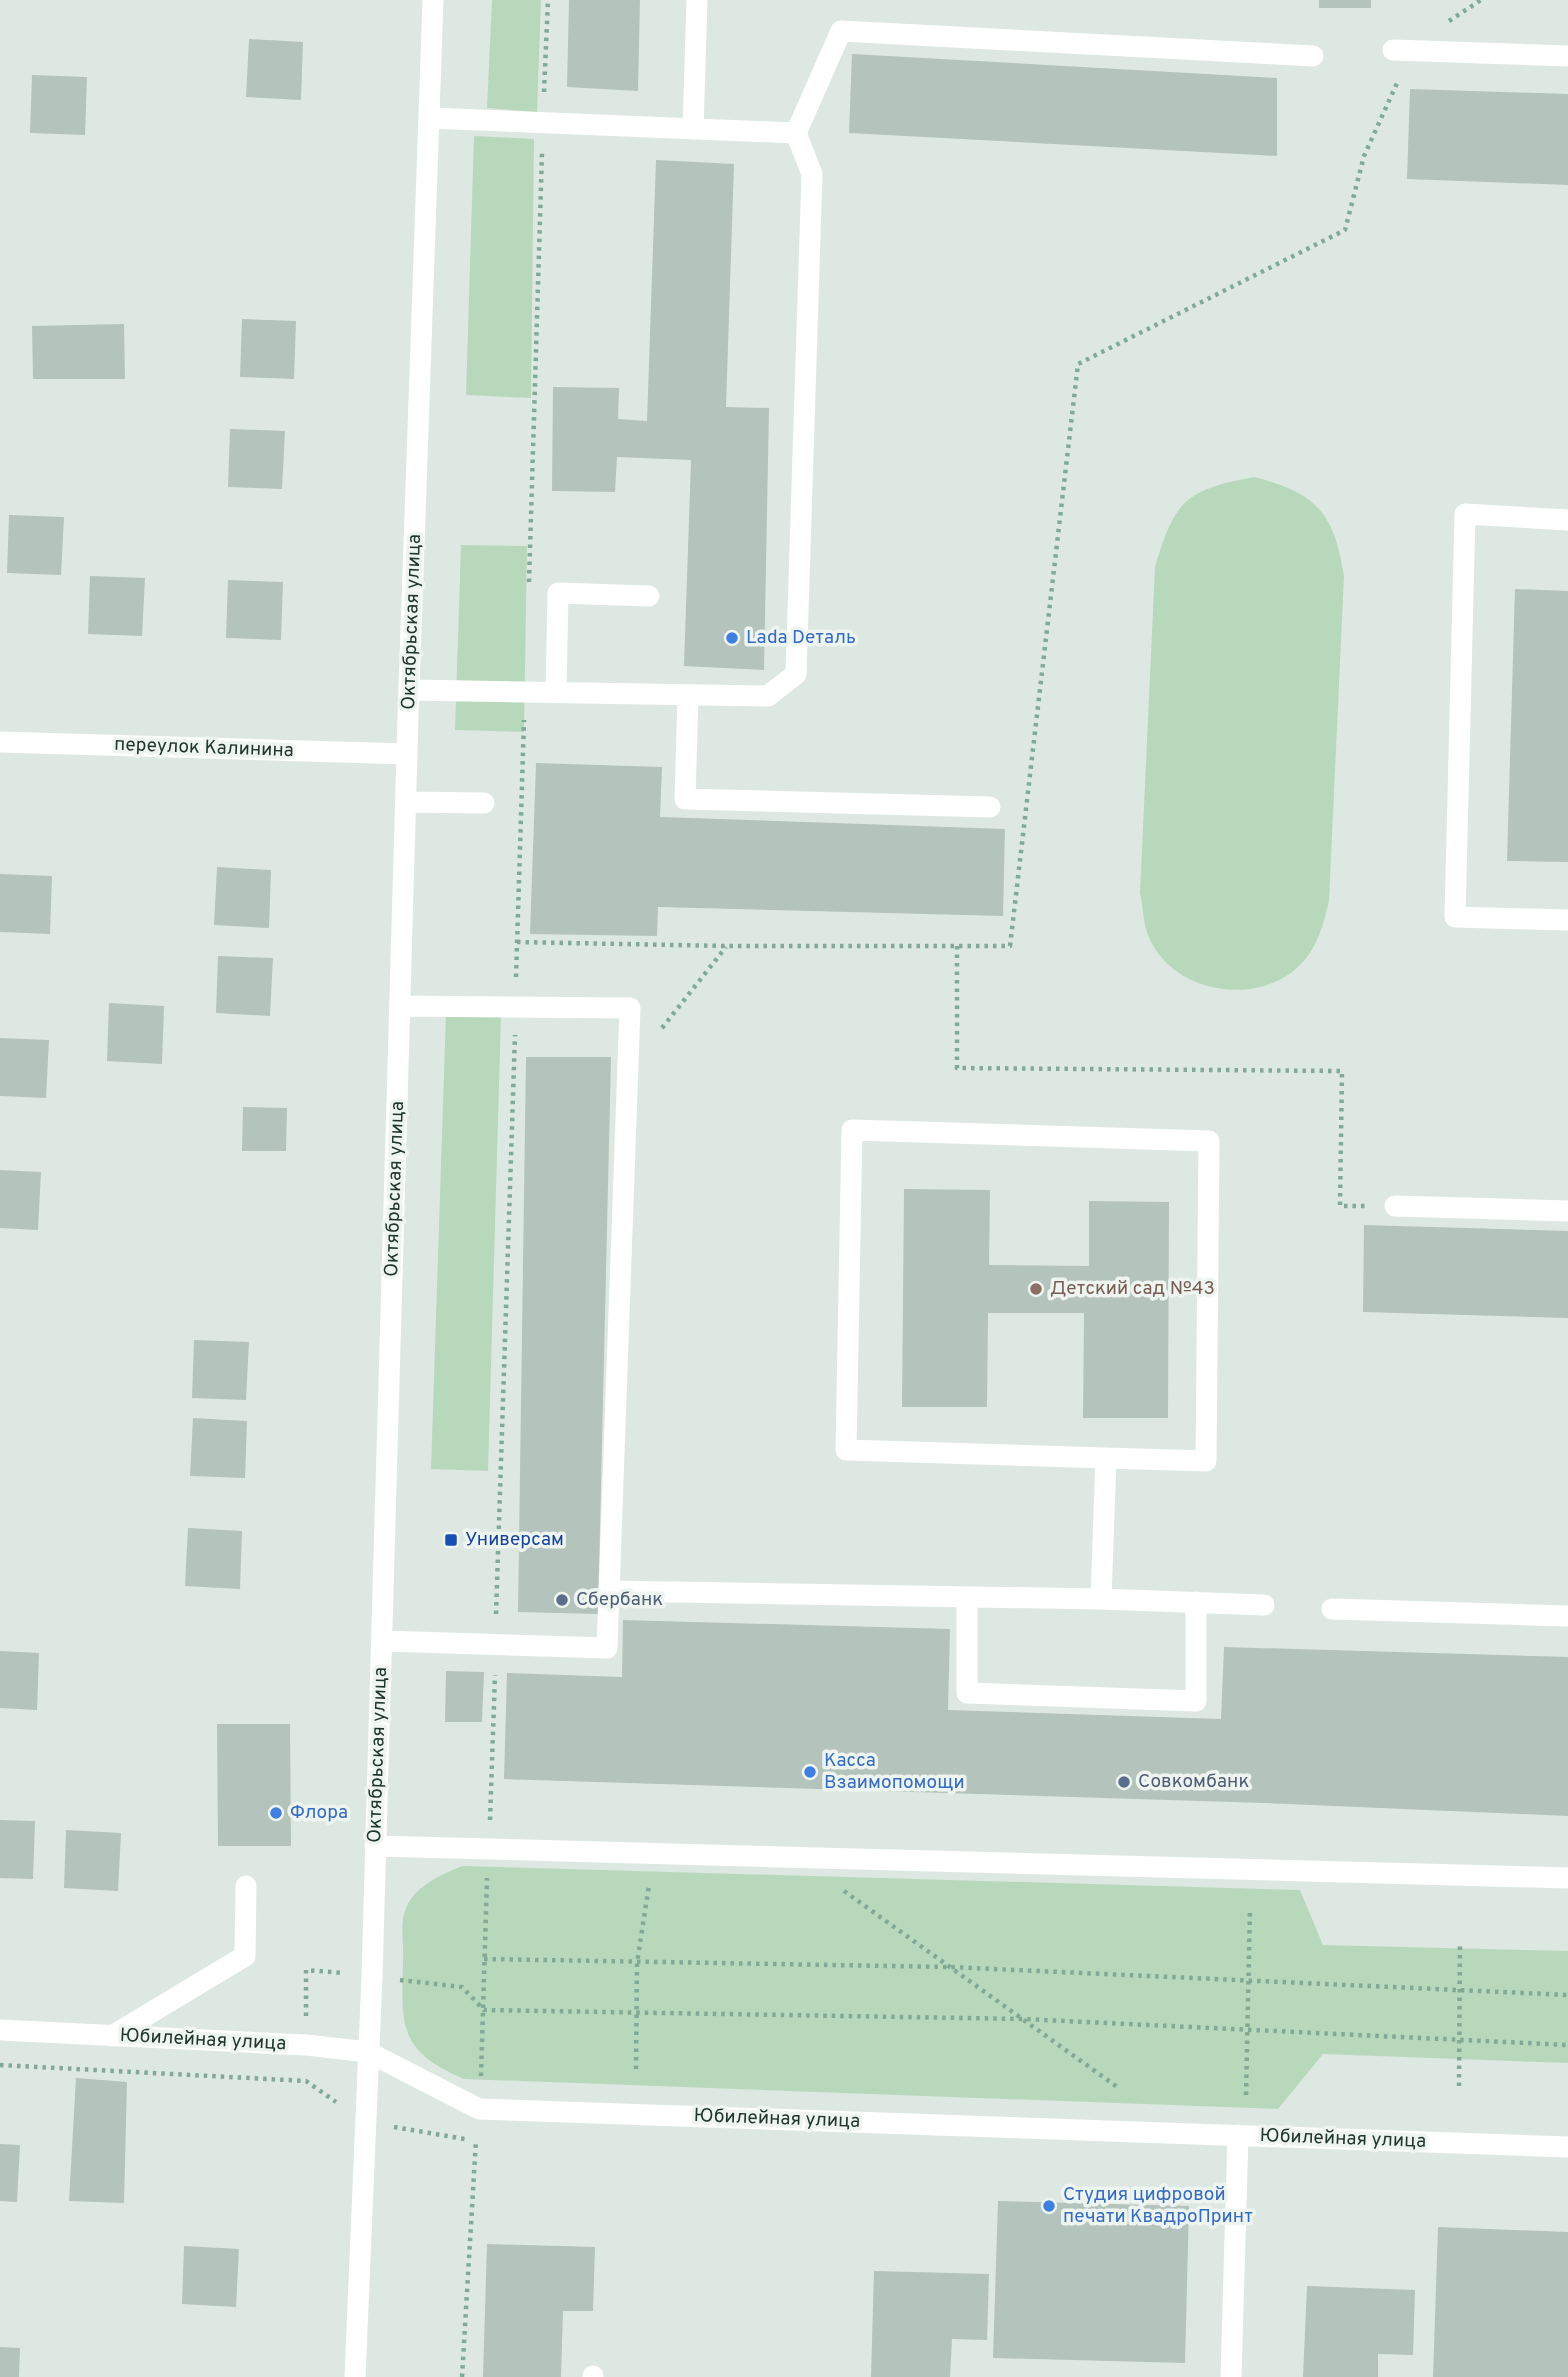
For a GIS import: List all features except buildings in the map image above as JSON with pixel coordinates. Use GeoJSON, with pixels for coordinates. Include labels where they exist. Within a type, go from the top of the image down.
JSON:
{"type":"FeatureCollection","features":[{"type":"Feature","properties":{"kind":"street","name":"Октябрьская улица"},"geometry":{"type":"LineString","coordinates":[[355,2377],[383,1641],[407,754],[433,0]]}},
{"type":"Feature","properties":{"kind":"street"},"geometry":{"type":"LineString","coordinates":[[693,129],[697,0]]}},
{"type":"Feature","properties":{"kind":"street"},"geometry":{"type":"LineString","coordinates":[[409,690],[768,696],[796,674],[813,174],[796,133],[841,31],[1313,56]]}},
{"type":"Feature","properties":{"kind":"street"},"geometry":{"type":"LineString","coordinates":[[1399,59],[1568,56]]}},
{"type":"Feature","properties":{"kind":"street"},"geometry":{"type":"LineString","coordinates":[[429,118],[796,133]]}},
{"type":"Feature","properties":{"kind":"street"},"geometry":{"type":"LineString","coordinates":[[1568,520],[1465,514],[1455,917],[1568,920]]}},
{"type":"Feature","properties":{"kind":"street"},"geometry":{"type":"LineString","coordinates":[[556,692],[558,593],[649,596]]}},
{"type":"Feature","properties":{"kind":"street"},"geometry":{"type":"LineString","coordinates":[[688,695],[685,799],[990,807]]}},
{"type":"Feature","properties":{"kind":"street","name":"переулок Калинина"},"geometry":{"type":"LineString","coordinates":[[0,742],[407,754]]}},
{"type":"Feature","properties":{"kind":"street"},"geometry":{"type":"LineString","coordinates":[[406,802],[484,803]]}},
{"type":"Feature","properties":{"kind":"street"},"geometry":{"type":"LineString","coordinates":[[383,1641],[607,1648],[630,1008],[400,1006]]}},
{"type":"Feature","properties":{"kind":"street"},"geometry":{"type":"LineString","coordinates":[[852,1130],[1209,1141],[1206,1461],[1106,1458],[846,1450],[852,1130]]}},
{"type":"Feature","properties":{"kind":"street"},"geometry":{"type":"LineString","coordinates":[[1395,1206],[1568,1211]]}},
{"type":"Feature","properties":{"kind":"street"},"geometry":{"type":"LineString","coordinates":[[1101,1598],[1106,1458]]}},
{"type":"Feature","properties":{"kind":"street"},"geometry":{"type":"LineString","coordinates":[[609,1591],[1101,1598],[1264,1605]]}},
{"type":"Feature","properties":{"kind":"street"},"geometry":{"type":"LineString","coordinates":[[967,1597],[967,1693],[1196,1701],[1196,1602]]}},
{"type":"Feature","properties":{"kind":"street"},"geometry":{"type":"LineString","coordinates":[[1332,1609],[1568,1616]]}},
{"type":"Feature","properties":{"kind":"street"},"geometry":{"type":"LineString","coordinates":[[375,1846],[1568,1878]]}},
{"type":"Feature","properties":{"kind":"street"},"geometry":{"type":"LineString","coordinates":[[112,2036],[245,1956],[246,1886]]}},
{"type":"Feature","properties":{"kind":"street","name":"Юбилейная улица"},"geometry":{"type":"LineString","coordinates":[[0,2030],[306,2045],[368,2052],[479,2109],[1568,2147]]}},
{"type":"Feature","properties":{"kind":"street"},"geometry":{"type":"LineString","coordinates":[[1231,2377],[1238,2135]]}},
{"type":"Feature","properties":{"kind":"path"},"geometry":{"type":"LineString","coordinates":[[528,595],[548,0]]}},
{"type":"Feature","properties":{"kind":"path"},"geometry":{"type":"LineString","coordinates":[[517,942],[726,946],[1010,946],[1078,364],[1345,230],[1364,156],[1399,59]]}},
{"type":"Feature","properties":{"kind":"path"},"geometry":{"type":"LineString","coordinates":[[489,1847],[525,692]]}},
{"type":"Feature","properties":{"kind":"path"},"geometry":{"type":"LineString","coordinates":[[654,1038],[726,946]]}},
{"type":"Feature","properties":{"kind":"path"},"geometry":{"type":"LineString","coordinates":[[957,946],[957,1068],[1342,1071],[1340,1206],[1395,1206]]}},
{"type":"Feature","properties":{"kind":"path"},"geometry":{"type":"LineString","coordinates":[[636,2069],[637,1963],[650,1881]]}},
{"type":"Feature","properties":{"kind":"path"},"geometry":{"type":"LineString","coordinates":[[844,1891],[1119,2089]]}},
{"type":"Feature","properties":{"kind":"path"},"geometry":{"type":"LineString","coordinates":[[1246,2095],[1250,1908]]}},
{"type":"Feature","properties":{"kind":"path"},"geometry":{"type":"LineString","coordinates":[[1459,2086],[1460,1943]]}},
{"type":"Feature","properties":{"kind":"path"},"geometry":{"type":"LineString","coordinates":[[484,1959],[950,1967],[1459,1993],[1568,1995]]}},
{"type":"Feature","properties":{"kind":"path"},"geometry":{"type":"LineString","coordinates":[[0,2065],[306,2081],[306,1970],[462,1987],[484,2010],[1023,2019],[1459,2042],[1568,2045]]}},
{"type":"Feature","properties":{"kind":"green space"},"geometry":{"type":"Polygon","coordinates":[[[492,0],[541,0],[537,112],[487,108],[492,0]]]}},
{"type":"Feature","properties":{"kind":"green space"},"geometry":{"type":"Polygon","coordinates":[[[474,136],[534,139],[531,398],[466,395],[474,136]]]}},
{"type":"Feature","properties":{"kind":"green space"},"geometry":{"type":"Polygon","coordinates":[[[1254,477],[1293,490],[1319,509],[1335,536],[1344,576],[1327,910],[1310,953],[1297,968],[1279,980],[1236,990],[1214,988],[1193,981],[1174,970],[1159,954],[1148,935],[1140,893],[1155,567],[1169,526],[1186,502],[1212,487],[1254,477]]]}},
{"type":"Feature","properties":{"kind":"green space"},"geometry":{"type":"Polygon","coordinates":[[[461,545],[527,546],[524,732],[455,730],[461,545]]]}},
{"type":"Feature","properties":{"kind":"green space"},"geometry":{"type":"Polygon","coordinates":[[[446,1013],[501,1015],[488,1471],[431,1469],[446,1013]]]}},
{"type":"Feature","properties":{"kind":"green space"},"geometry":{"type":"Polygon","coordinates":[[[462,1866],[1300,1890],[1323,1945],[1568,1951],[1568,2063],[1323,2054],[1278,2109],[464,2079],[426,2057],[408,2032],[403,2001],[402,1928],[405,1911],[414,1895],[437,1878],[462,1866]]]}},
{"type":"Feature","properties":{"kind":"place","name":"Lada Dеталь"},"geometry":{"type":"Point","coordinates":[732,638]}},
{"type":"Feature","properties":{"kind":"place","name":"Детский сад №43"},"geometry":{"type":"Point","coordinates":[1036,1289]}},
{"type":"Feature","properties":{"kind":"place","name":"Универсам"},"geometry":{"type":"Point","coordinates":[451,1540]}},
{"type":"Feature","properties":{"kind":"place","name":"Сбербанк"},"geometry":{"type":"Point","coordinates":[562,1600]}},
{"type":"Feature","properties":{"kind":"place","name":"Касса Взаимопомощи"},"geometry":{"type":"Point","coordinates":[810,1772]}},
{"type":"Feature","properties":{"kind":"place","name":"Совкомбанк"},"geometry":{"type":"Point","coordinates":[1124,1782]}},
{"type":"Feature","properties":{"kind":"place","name":"Флора"},"geometry":{"type":"Point","coordinates":[276,1813]}},
{"type":"Feature","properties":{"kind":"place","name":"Студия цифровой печати КвадроПринт"},"geometry":{"type":"Point","coordinates":[1049,2206]}}]}
